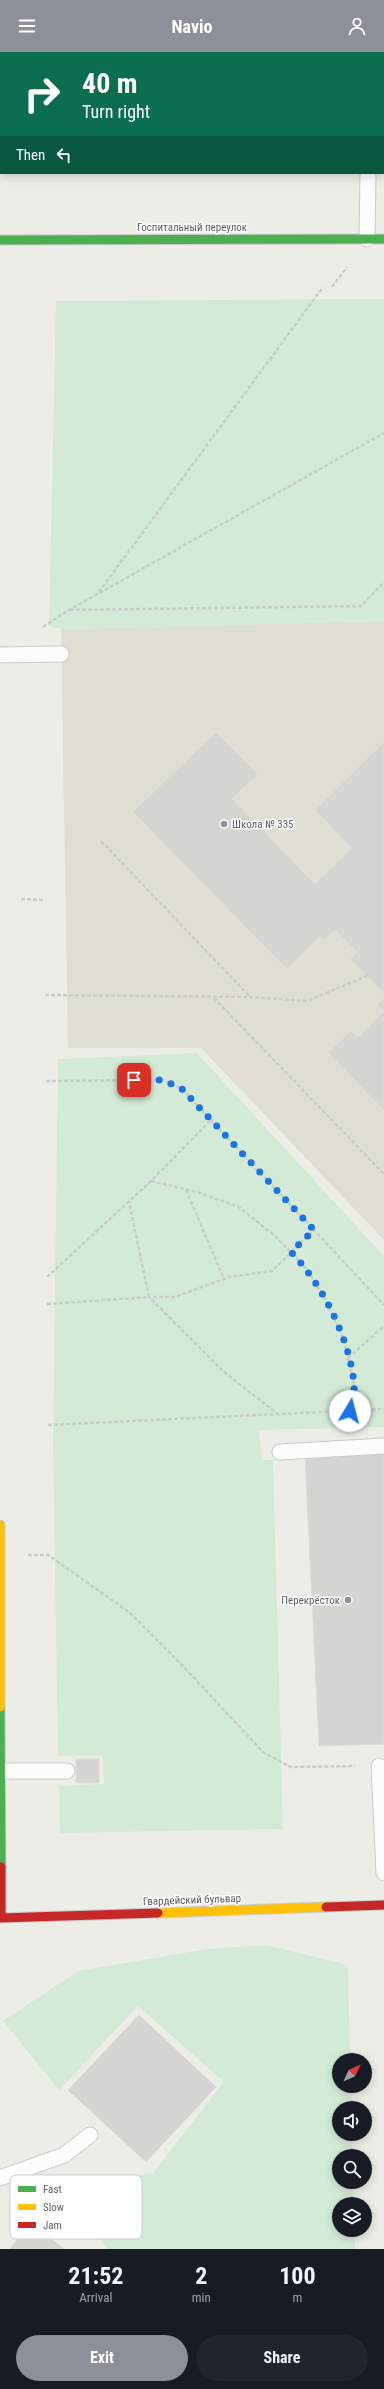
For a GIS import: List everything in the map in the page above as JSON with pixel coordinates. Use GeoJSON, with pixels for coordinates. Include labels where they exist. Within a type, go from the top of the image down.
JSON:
{"type":"FeatureCollection","features":[{"type":"Feature","properties":{"kind":"street","name":"Госпитальный переулок"},"geometry":{"type":"LineString","coordinates":[[0,240],[384,239]]}},
{"type":"Feature","properties":{"kind":"street"},"geometry":{"type":"LineString","coordinates":[[0,1525],[1,1918]]}},
{"type":"Feature","properties":{"kind":"street","name":"Гвардейский бульвар"},"geometry":{"type":"LineString","coordinates":[[1,1918],[384,1905]]}},
{"type":"Feature","properties":{"kind":"lane"},"geometry":{"type":"LineString","coordinates":[[367,239],[368,174]]}},
{"type":"Feature","properties":{"kind":"lane"},"geometry":{"type":"LineString","coordinates":[[0,655],[61,654]]}},
{"type":"Feature","properties":{"kind":"lane"},"geometry":{"type":"LineString","coordinates":[[280,1452],[384,1446]]}},
{"type":"Feature","properties":{"kind":"lane"},"geometry":{"type":"LineString","coordinates":[[380,1766],[384,1873]]}},
{"type":"Feature","properties":{"kind":"lane"},"geometry":{"type":"LineString","coordinates":[[1,1771],[67,1771]]}},
{"type":"Feature","properties":{"kind":"lane"},"geometry":{"type":"LineString","coordinates":[[0,2178],[64,2155],[90,2135]]}},
{"type":"Feature","properties":{"kind":"path"},"geometry":{"type":"LineString","coordinates":[[98,594],[323,287]]}},
{"type":"Feature","properties":{"kind":"path"},"geometry":{"type":"LineString","coordinates":[[43,626],[384,434]]}},
{"type":"Feature","properties":{"kind":"path"},"geometry":{"type":"LineString","coordinates":[[69,610],[361,606],[384,582]]}},
{"type":"Feature","properties":{"kind":"path"},"geometry":{"type":"LineString","coordinates":[[101,841],[251,997]]}},
{"type":"Feature","properties":{"kind":"path"},"geometry":{"type":"LineString","coordinates":[[21,899],[45,900]]}},
{"type":"Feature","properties":{"kind":"path"},"geometry":{"type":"LineString","coordinates":[[45,995],[214,998],[251,997],[307,1001],[367,976]]}},
{"type":"Feature","properties":{"kind":"path"},"geometry":{"type":"LineString","coordinates":[[214,998],[384,1174]]}},
{"type":"Feature","properties":{"kind":"path"},"geometry":{"type":"LineString","coordinates":[[46,1081],[163,1080],[182,1089],[384,1305]]}},
{"type":"Feature","properties":{"kind":"path"},"geometry":{"type":"LineString","coordinates":[[47,1278],[151,1181],[211,1120]]}},
{"type":"Feature","properties":{"kind":"path"},"geometry":{"type":"LineString","coordinates":[[151,1181],[186,1190],[239,1207],[276,1237],[306,1268],[325,1300],[344,1340],[354,1384],[350,1411]]}},
{"type":"Feature","properties":{"kind":"path"},"geometry":{"type":"LineString","coordinates":[[186,1190],[224,1279]]}},
{"type":"Feature","properties":{"kind":"path"},"geometry":{"type":"LineString","coordinates":[[129,1201],[149,1297],[224,1372],[279,1415]]}},
{"type":"Feature","properties":{"kind":"path"},"geometry":{"type":"LineString","coordinates":[[47,1304],[149,1297],[175,1297],[224,1279],[272,1270],[314,1230]]}},
{"type":"Feature","properties":{"kind":"path"},"geometry":{"type":"LineString","coordinates":[[348,1358],[384,1326]]}},
{"type":"Feature","properties":{"kind":"path"},"geometry":{"type":"LineString","coordinates":[[48,1425],[384,1409]]}},
{"type":"Feature","properties":{"kind":"path"},"geometry":{"type":"LineString","coordinates":[[0,1550],[15,1554],[48,1555],[129,1612],[184,1666],[264,1753],[291,1767],[380,1766]]}},
{"type":"Feature","properties":{"kind":"shaded area","name":"Школа № 335"},"geometry":{"type":"Polygon","coordinates":[[[384,621],[384,1240],[201,1048],[68,1048],[61,629],[384,621]]]}},
{"type":"Feature","properties":{"kind":"green space"},"geometry":{"type":"Polygon","coordinates":[[[384,299],[384,621],[61,629],[49,626],[56,301],[384,299]]]}},
{"type":"Feature","properties":{"kind":"green space"},"geometry":{"type":"Polygon","coordinates":[[[197,1053],[384,1256],[384,1427],[259,1430],[262,1460],[273,1460],[283,1829],[60,1833],[59,1786],[104,1784],[102,1755],[58,1756],[53,1443],[58,1059],[197,1053]]]}},
{"type":"Feature","properties":{"kind":"green space"},"geometry":{"type":"Polygon","coordinates":[[[267,1945],[348,1965],[350,2053],[332,2053],[332,2093],[351,2093],[352,2101],[332,2101],[332,2141],[352,2141],[353,2149],[332,2149],[332,2189],[353,2189],[354,2197],[332,2197],[332,2237],[355,2237],[355,2249],[107,2249],[99,2239],[142,2239],[142,2175],[138,2175],[153,2173],[224,2082],[138,2006],[59,2090],[3,2021],[78,1971],[207,1949],[267,1945]]]}},
{"type":"Feature","properties":{"kind":"building"},"geometry":{"type":"Polygon","coordinates":[[[216,732],[258,774],[232,799],[315,884],[352,848],[315,810],[384,742],[384,993],[350,959],[357,952],[335,930],[324,940],[320,936],[287,969],[133,812],[216,732]]]}},
{"type":"Feature","properties":{"kind":"building"},"geometry":{"type":"Polygon","coordinates":[[[384,998],[384,1011],[377,1005],[384,998]]]}},
{"type":"Feature","properties":{"kind":"building"},"geometry":{"type":"Polygon","coordinates":[[[384,1011],[384,1110],[328,1053],[351,1031],[358,1037],[384,1011]]]}},
{"type":"Feature","properties":{"kind":"building","name":"Перекрёсток"},"geometry":{"type":"Polygon","coordinates":[[[384,1453],[384,1744],[319,1746],[305,1457],[384,1453]]]}},
{"type":"Feature","properties":{"kind":"building"},"geometry":{"type":"Polygon","coordinates":[[[76,1759],[99,1759],[99,1783],[76,1783],[76,1759]]]}},
{"type":"Feature","properties":{"kind":"building"},"geometry":{"type":"Polygon","coordinates":[[[139,2015],[216,2087],[146,2162],[68,2090],[139,2015]]]}},
{"type":"Feature","properties":{"kind":"building"},"geometry":{"type":"Polygon","coordinates":[[[18,2239],[52,2239],[64,2249],[10,2249],[18,2239]]]}},
{"type":"Feature","properties":{"kind":"traffic: fast"},"geometry":{"type":"LineString","coordinates":[[0,240],[384,239]]}},
{"type":"Feature","properties":{"kind":"traffic: fast"},"geometry":{"type":"LineString","coordinates":[[0,1707],[1,1867]]}},
{"type":"Feature","properties":{"kind":"traffic: slow"},"geometry":{"type":"LineString","coordinates":[[0,1525],[0,1707]]}},
{"type":"Feature","properties":{"kind":"traffic: slow"},"geometry":{"type":"LineString","coordinates":[[158,1913],[326,1907]]}},
{"type":"Feature","properties":{"kind":"traffic: jam"},"geometry":{"type":"LineString","coordinates":[[1,1867],[1,1918]]}},
{"type":"Feature","properties":{"kind":"traffic: jam"},"geometry":{"type":"LineString","coordinates":[[326,1907],[384,1905]]}},
{"type":"Feature","properties":{"kind":"traffic: jam"},"geometry":{"type":"LineString","coordinates":[[0,1918],[158,1913]]}},
{"type":"Feature","properties":{"kind":"place","name":"Школа № 335"},"geometry":{"type":"Point","coordinates":[224,824]}},
{"type":"Feature","properties":{"kind":"place","name":"Перекрёсток"},"geometry":{"type":"Point","coordinates":[348,1600]}},
{"type":"Feature","properties":{"kind":"route"},"geometry":{"type":"LineString","coordinates":[[134,1080],[163,1080],[182,1089],[314,1230],[291,1252],[306,1268],[325,1300],[344,1340],[354,1384],[350,1411]]}}]}
